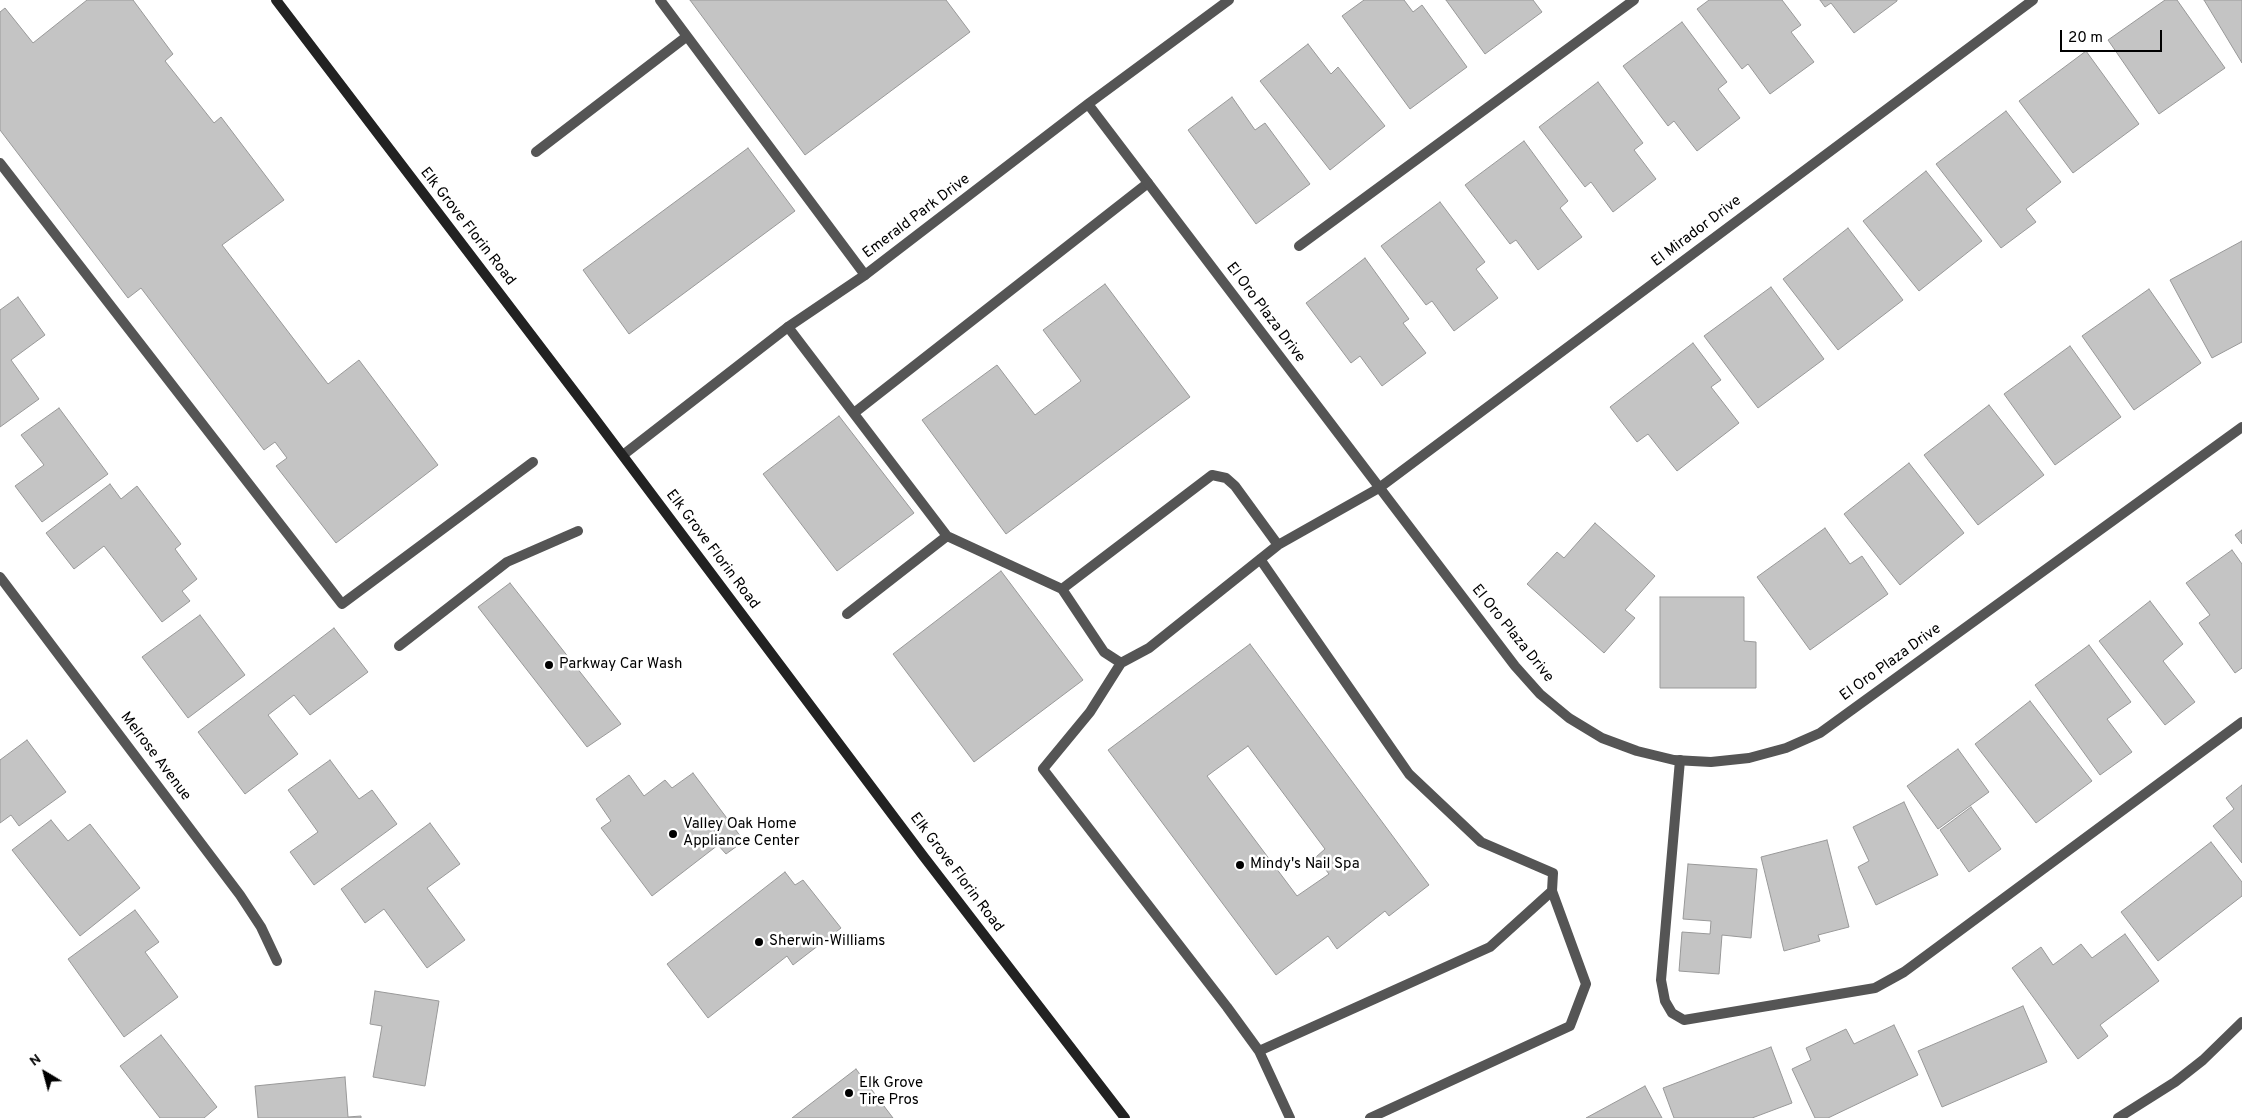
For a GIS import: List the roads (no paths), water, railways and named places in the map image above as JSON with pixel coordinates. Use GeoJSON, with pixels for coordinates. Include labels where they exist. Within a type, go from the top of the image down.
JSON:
{"type":"FeatureCollection","features":[{"type":"Feature","properties":{"kind":"main road","name":"Elk Grove Florin Road"},"geometry":{"type":"LineString","coordinates":[[276,0],[623,455],[924,857],[1125,1118]]}},
{"type":"Feature","properties":{"kind":"street"},"geometry":{"type":"LineString","coordinates":[[660,0],[865,275]]}},
{"type":"Feature","properties":{"kind":"street","name":"Emerald Park Drive"},"geometry":{"type":"LineString","coordinates":[[623,455],[788,327],[865,275],[1088,104],[1229,0]]}},
{"type":"Feature","properties":{"kind":"street"},"geometry":{"type":"LineString","coordinates":[[1299,246],[1634,0]]}},
{"type":"Feature","properties":{"kind":"street","name":"El Mirador Drive"},"geometry":{"type":"LineString","coordinates":[[1121,663],[1149,648],[1278,545],[1379,488],[2033,0]]}},
{"type":"Feature","properties":{"kind":"street"},"geometry":{"type":"LineString","coordinates":[[536,152],[686,37]]}},
{"type":"Feature","properties":{"kind":"street","name":"El Oro Plaza Drive"},"geometry":{"type":"LineString","coordinates":[[1088,104],[1515,666],[1540,694],[1569,718],[1602,738],[1637,751],[1680,760],[1711,762],[1749,758],[1786,748],[1820,733],[2242,427]]}},
{"type":"Feature","properties":{"kind":"street"},"geometry":{"type":"LineString","coordinates":[[0,163],[342,604],[533,462]]}},
{"type":"Feature","properties":{"kind":"street"},"geometry":{"type":"LineString","coordinates":[[854,413],[1148,184]]}},
{"type":"Feature","properties":{"kind":"street"},"geometry":{"type":"LineString","coordinates":[[788,327],[948,536],[1062,590],[1104,652],[1121,663],[1090,712],[1043,768],[1259,1051],[1290,1118]]}},
{"type":"Feature","properties":{"kind":"street"},"geometry":{"type":"LineString","coordinates":[[1062,590],[1212,475],[1226,478],[1235,486],[1278,545]]}},
{"type":"Feature","properties":{"kind":"street"},"geometry":{"type":"LineString","coordinates":[[399,646],[507,562],[578,531]]}},
{"type":"Feature","properties":{"kind":"street"},"geometry":{"type":"LineString","coordinates":[[847,614],[948,536]]}},
{"type":"Feature","properties":{"kind":"street"},"geometry":{"type":"LineString","coordinates":[[1260,559],[1409,774],[1481,842],[1553,873],[1552,891],[1586,984],[1570,1026],[1370,1118]]}},
{"type":"Feature","properties":{"kind":"street","name":"Melrose Avenue"},"geometry":{"type":"LineString","coordinates":[[0,577],[240,895],[261,927],[277,961]]}},
{"type":"Feature","properties":{"kind":"street"},"geometry":{"type":"LineString","coordinates":[[1680,760],[1661,980],[1666,1001],[1672,1013],[1684,1020],[1875,988],[1904,972],[2242,722]]}},
{"type":"Feature","properties":{"kind":"street"},"geometry":{"type":"LineString","coordinates":[[1259,1051],[1490,947],[1552,891]]}},
{"type":"Feature","properties":{"kind":"street"},"geometry":{"type":"LineString","coordinates":[[2118,1118],[2182,1077],[2203,1060],[2242,1022]]}},
{"type":"Feature","properties":{"kind":"place","name":"Parkway Car Wash"},"geometry":{"type":"Point","coordinates":[549,665]}},
{"type":"Feature","properties":{"kind":"place","name":"Valley Oak Home Appliance Center"},"geometry":{"type":"Point","coordinates":[673,834]}},
{"type":"Feature","properties":{"kind":"place","name":"Mindy's Nail Spa"},"geometry":{"type":"Point","coordinates":[1240,865]}},
{"type":"Feature","properties":{"kind":"place","name":"Sherwin-Williams"},"geometry":{"type":"Point","coordinates":[759,942]}},
{"type":"Feature","properties":{"kind":"place","name":"Elk Grove Tire Pros"},"geometry":{"type":"Point","coordinates":[849,1093]}}]}
